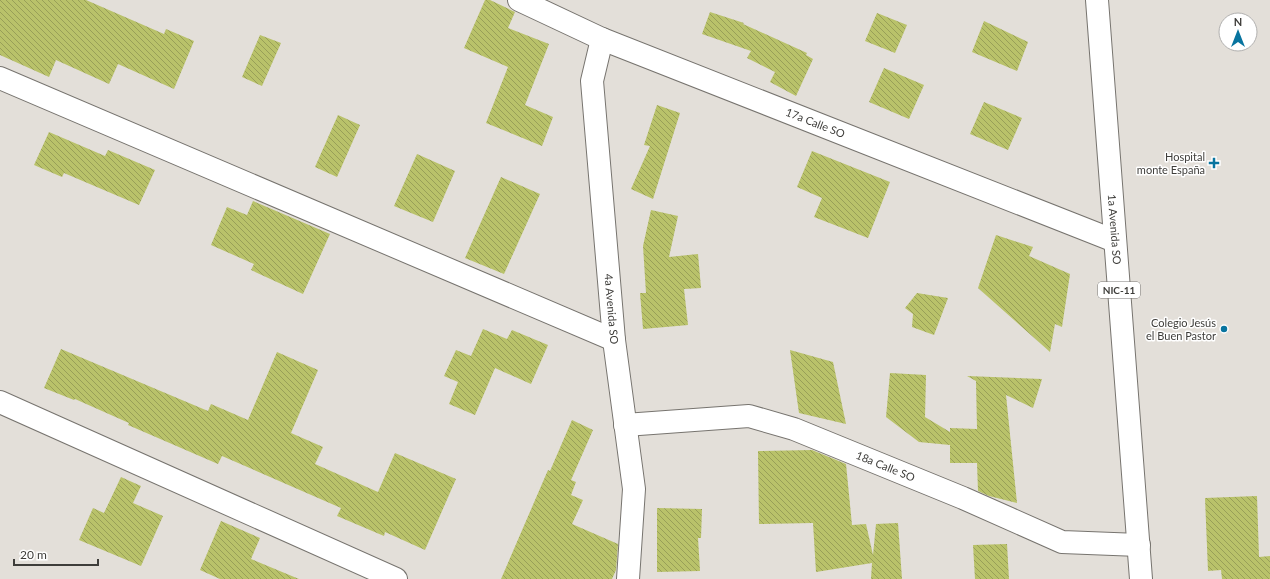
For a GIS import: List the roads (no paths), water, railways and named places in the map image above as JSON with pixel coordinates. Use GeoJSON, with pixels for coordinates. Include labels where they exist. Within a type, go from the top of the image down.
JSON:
{"type":"FeatureCollection","features":[{"type":"Feature","properties":{"kind":"main road","name":"17a Calle SO"},"geometry":{"type":"LineString","coordinates":[[519,0],[602,39],[1115,241]]}},
{"type":"Feature","properties":{"kind":"main road","name":"1a Avenida SO"},"geometry":{"type":"LineString","coordinates":[[1097,0],[1142,579]]}},
{"type":"Feature","properties":{"kind":"main road","name":"4a Avenida SO"},"geometry":{"type":"LineString","coordinates":[[602,39],[592,81],[614,340],[634,489],[628,579]]}},
{"type":"Feature","properties":{"kind":"main road"},"geometry":{"type":"LineString","coordinates":[[0,78],[614,340]]}},
{"type":"Feature","properties":{"kind":"main road"},"geometry":{"type":"LineString","coordinates":[[0,402],[396,579]]}},
{"type":"Feature","properties":{"kind":"main road","name":"18a Calle SO"},"geometry":{"type":"LineString","coordinates":[[625,425],[749,416],[794,429],[963,498],[1062,542],[1139,545]]}},
{"type":"Feature","properties":{"kind":"place","name":"Hospital monte España"},"geometry":{"type":"Point","coordinates":[1214,163]}},
{"type":"Feature","properties":{"kind":"place","name":"Colegio Jesús el Buen Pastor"},"geometry":{"type":"Point","coordinates":[1224,329]}}]}
